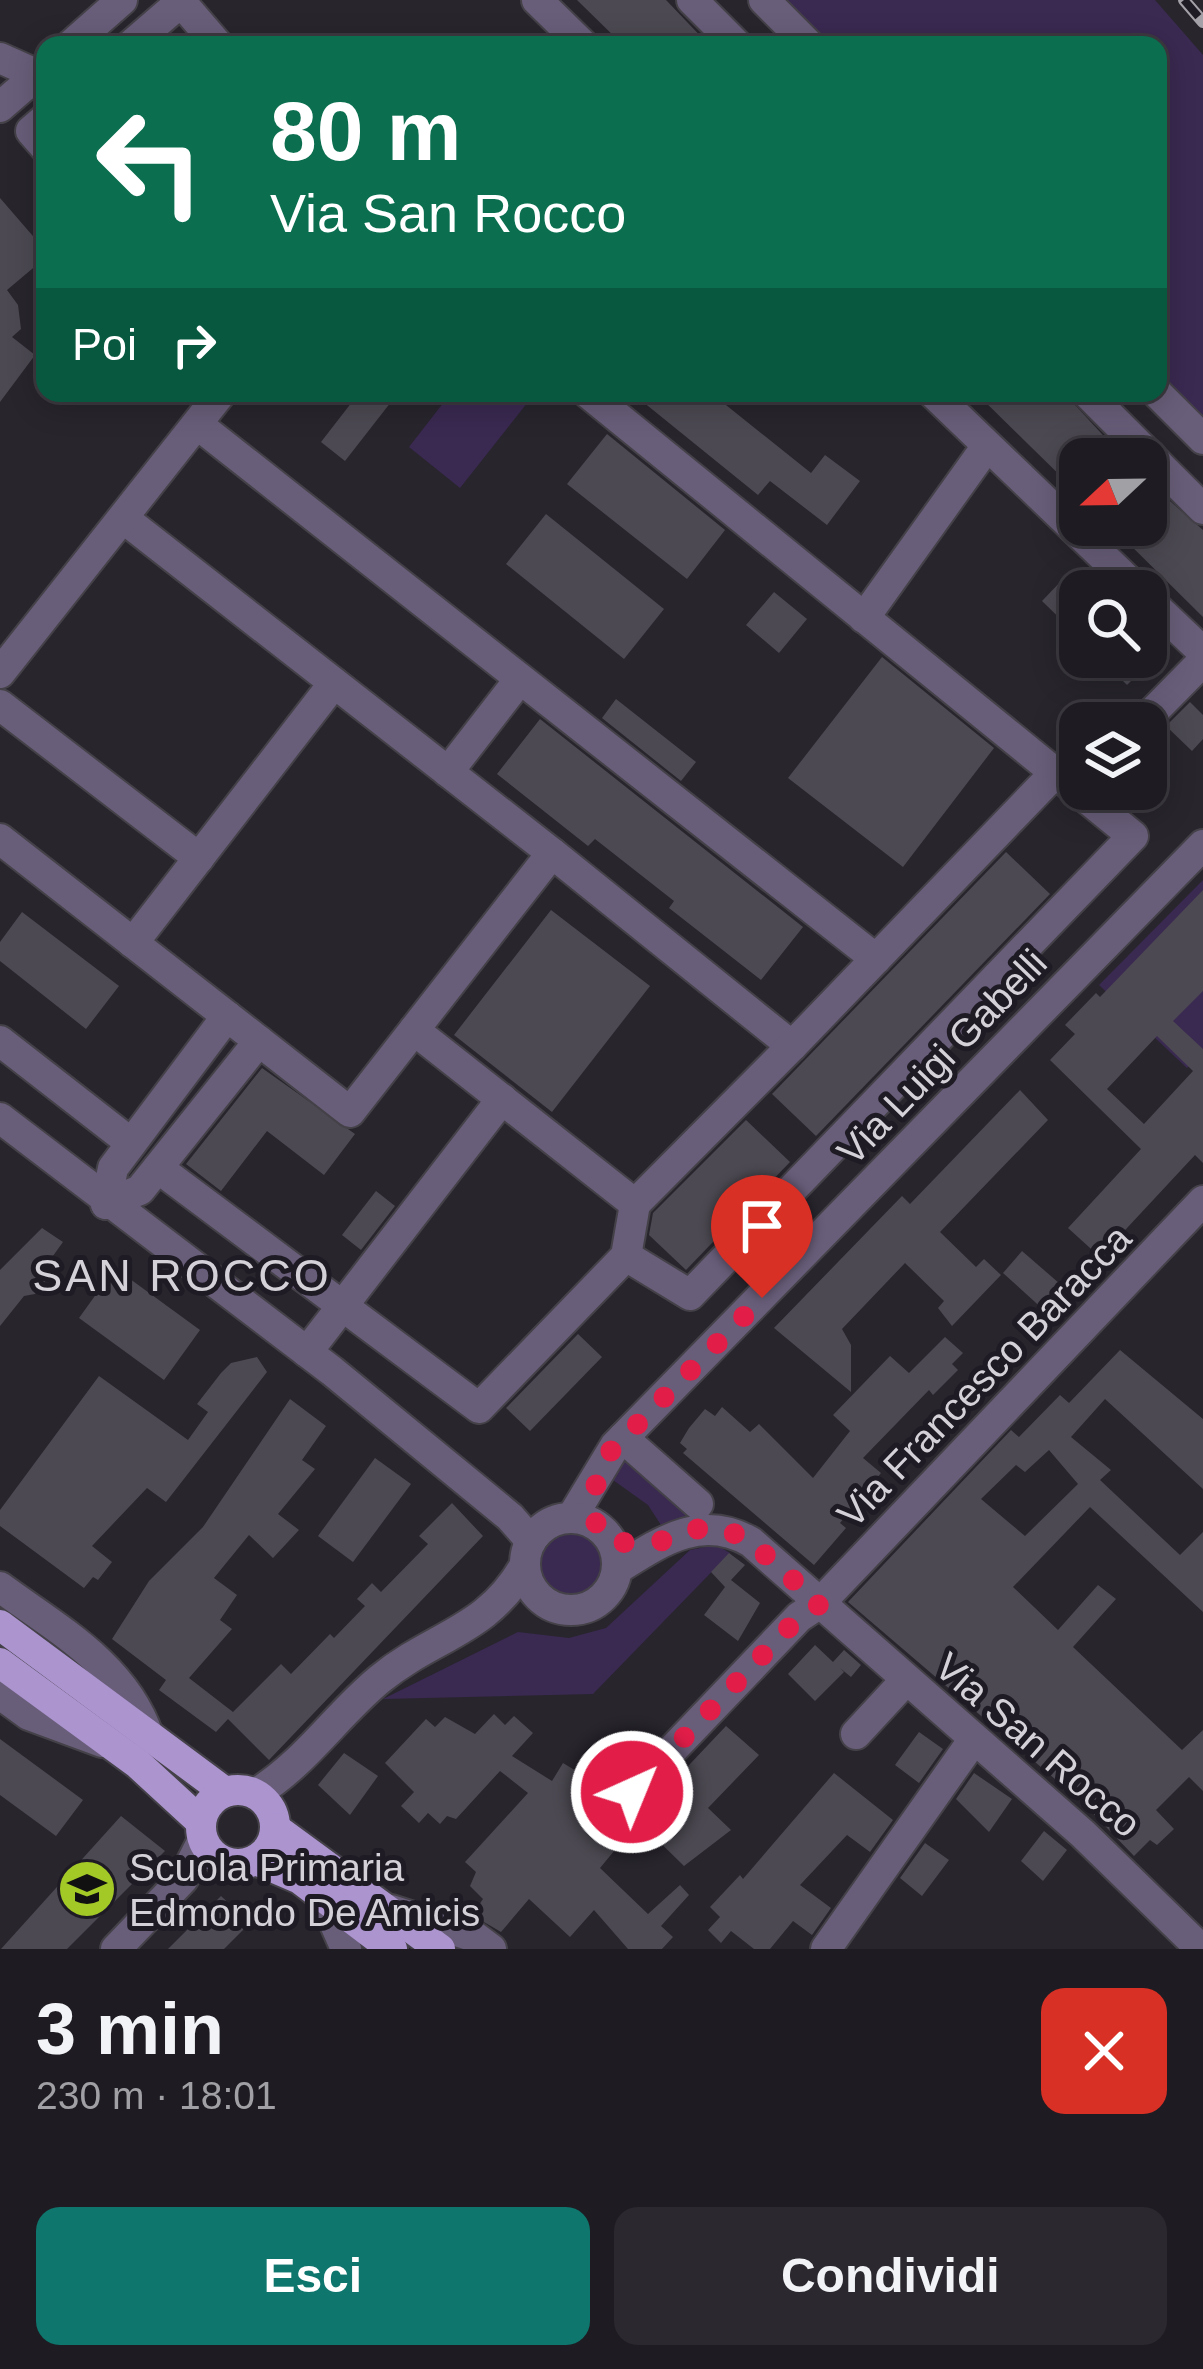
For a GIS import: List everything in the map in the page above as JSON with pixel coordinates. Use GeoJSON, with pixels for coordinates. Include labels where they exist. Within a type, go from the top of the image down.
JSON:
{"type":"FeatureCollection","features":[{"type":"Feature","properties":{"kind":"main road"},"geometry":{"type":"LineString","coordinates":[[0,1625],[148,1736],[256,1805],[440,1949]]}},
{"type":"Feature","properties":{"kind":"main road"},"geometry":{"type":"LineString","coordinates":[[0,1663],[190,1807],[208,1841],[290,1873],[392,1949]]}},
{"type":"Feature","properties":{"kind":"main road"},"geometry":{"type":"LineString","coordinates":[[208,1841],[208,1804],[256,1805]]}},
{"type":"Feature","properties":{"kind":"main road"},"geometry":{"type":"LineString","coordinates":[[256,1805],[267,1851],[256,1860]]}},
{"type":"Feature","properties":{"kind":"street"},"geometry":{"type":"LineString","coordinates":[[81,36],[122,0]]}},
{"type":"Feature","properties":{"kind":"street"},"geometry":{"type":"LineString","coordinates":[[537,0],[574,36]]}},
{"type":"Feature","properties":{"kind":"street"},"geometry":{"type":"LineString","coordinates":[[692,0],[728,36]]}},
{"type":"Feature","properties":{"kind":"street"},"geometry":{"type":"LineString","coordinates":[[764,0],[800,36]]}},
{"type":"Feature","properties":{"kind":"street"},"geometry":{"type":"LineString","coordinates":[[141,36],[181,2],[210,36]]}},
{"type":"Feature","properties":{"kind":"street"},"geometry":{"type":"LineString","coordinates":[[0,58],[36,70]]}},
{"type":"Feature","properties":{"kind":"street"},"geometry":{"type":"LineString","coordinates":[[0,107],[36,76]]}},
{"type":"Feature","properties":{"kind":"street"},"geometry":{"type":"LineString","coordinates":[[0,673],[214,402]]}},
{"type":"Feature","properties":{"kind":"street"},"geometry":{"type":"LineString","coordinates":[[599,402],[1059,773]]}},
{"type":"Feature","properties":{"kind":"street"},"geometry":{"type":"LineString","coordinates":[[942,402],[1117,570]]}},
{"type":"Feature","properties":{"kind":"street"},"geometry":{"type":"LineString","coordinates":[[1096,402],[1203,509]]}},
{"type":"Feature","properties":{"kind":"street"},"geometry":{"type":"LineString","coordinates":[[1166,402],[1203,439]]}},
{"type":"Feature","properties":{"kind":"street"},"geometry":{"type":"LineString","coordinates":[[197,424],[876,959]]}},
{"type":"Feature","properties":{"kind":"street"},"geometry":{"type":"LineString","coordinates":[[864,618],[987,446]]}},
{"type":"Feature","properties":{"kind":"street"},"geometry":{"type":"LineString","coordinates":[[123,518],[791,1046]]}},
{"type":"Feature","properties":{"kind":"street"},"geometry":{"type":"LineString","coordinates":[[1161,702],[1203,656],[1167,619]]}},
{"type":"Feature","properties":{"kind":"street"},"geometry":{"type":"LineString","coordinates":[[448,772],[520,679]]}},
{"type":"Feature","properties":{"kind":"street"},"geometry":{"type":"LineString","coordinates":[[134,943],[334,683]]}},
{"type":"Feature","properties":{"kind":"street"},"geometry":{"type":"LineString","coordinates":[[0,704],[199,858]]}},
{"type":"Feature","properties":{"kind":"street"},"geometry":{"type":"LineString","coordinates":[[158,1168],[478,1408],[626,1256],[635,1204],[876,959],[1059,794]]}},
{"type":"Feature","properties":{"kind":"street"},"geometry":{"type":"LineString","coordinates":[[626,1256],[690,1295],[1133,836],[1103,810]]}},
{"type":"Feature","properties":{"kind":"street"},"geometry":{"type":"LineString","coordinates":[[0,839],[350,1112],[552,853]]}},
{"type":"Feature","properties":{"kind":"street","name":"Via Luigi Gabelli"},"geometry":{"type":"LineString","coordinates":[[599,1538],[596,1483],[606,1456],[1203,845]]}},
{"type":"Feature","properties":{"kind":"street"},"geometry":{"type":"LineString","coordinates":[[106,1204],[112,1168],[227,1016]]}},
{"type":"Feature","properties":{"kind":"street"},"geometry":{"type":"LineString","coordinates":[[414,1030],[635,1204]]}},
{"type":"Feature","properties":{"kind":"street"},"geometry":{"type":"LineString","coordinates":[[0,1041],[131,1142]]}},
{"type":"Feature","properties":{"kind":"street"},"geometry":{"type":"LineString","coordinates":[[106,1204],[140,1190],[259,1041]]}},
{"type":"Feature","properties":{"kind":"street"},"geometry":{"type":"LineString","coordinates":[[307,1352],[502,1099]]}},
{"type":"Feature","properties":{"kind":"street"},"geometry":{"type":"LineString","coordinates":[[0,1118],[106,1204],[307,1352],[526,1538],[599,1538],[614,1583],[594,1604],[566,1610],[553,1606],[532,1589],[526,1538]]}},
{"type":"Feature","properties":{"kind":"street","name":"Via Francesco Baracca"},"geometry":{"type":"LineString","coordinates":[[820,1604],[1203,1201]]}},
{"type":"Feature","properties":{"kind":"street"},"geometry":{"type":"LineString","coordinates":[[623,1438],[698,1504]]}},
{"type":"Feature","properties":{"kind":"street","name":"Via San Rocco"},"geometry":{"type":"LineString","coordinates":[[599,1538],[661,1541],[707,1528],[733,1532],[1198,1937]]}},
{"type":"Feature","properties":{"kind":"street"},"geometry":{"type":"LineString","coordinates":[[256,1805],[378,1680],[477,1616],[526,1538]]}},
{"type":"Feature","properties":{"kind":"street"},"geometry":{"type":"LineString","coordinates":[[0,1587],[105,1666],[129,1693],[148,1736]]}},
{"type":"Feature","properties":{"kind":"street"},"geometry":{"type":"LineString","coordinates":[[632,1792],[799,1617],[820,1604]]}},
{"type":"Feature","properties":{"kind":"street"},"geometry":{"type":"LineString","coordinates":[[477,1616],[553,1606]]}},
{"type":"Feature","properties":{"kind":"street"},"geometry":{"type":"LineString","coordinates":[[856,1734],[906,1680]]}},
{"type":"Feature","properties":{"kind":"street"},"geometry":{"type":"LineString","coordinates":[[0,1694],[29,1715],[113,1746]]}},
{"type":"Feature","properties":{"kind":"street"},"geometry":{"type":"LineString","coordinates":[[826,1949],[974,1738]]}},
{"type":"Feature","properties":{"kind":"street"},"geometry":{"type":"LineString","coordinates":[[116,1949],[183,1879],[208,1841]]}},
{"type":"Feature","properties":{"kind":"street"},"geometry":{"type":"LineString","coordinates":[[324,1898],[346,1949]]}},
{"type":"Feature","properties":{"kind":"street"},"geometry":{"type":"LineString","coordinates":[[380,1906],[475,1937],[491,1949]]}},
{"type":"Feature","properties":{"kind":"shaded area"},"geometry":{"type":"Polygon","coordinates":[[[787,0],[1155,0],[1203,55],[1203,417],[1167,381],[1167,36],[823,36],[787,0]]]}},
{"type":"Feature","properties":{"kind":"shaded area"},"geometry":{"type":"Polygon","coordinates":[[[444,402],[528,402],[460,488],[409,447],[444,402]]]}},
{"type":"Feature","properties":{"kind":"shaded area"},"geometry":{"type":"Polygon","coordinates":[[[1203,880],[1203,1052],[1187,1068],[1099,985],[1203,880]]]}},
{"type":"Feature","properties":{"kind":"shaded area"},"geometry":{"type":"Polygon","coordinates":[[[591,1458],[632,1463],[683,1509],[687,1519],[663,1528],[648,1505],[613,1480],[616,1473],[591,1458]]]}},
{"type":"Feature","properties":{"kind":"shaded area"},"geometry":{"type":"Polygon","coordinates":[[[571,1524],[599,1536],[611,1564],[599,1592],[571,1604],[543,1592],[531,1564],[543,1536],[571,1524]]]}},
{"type":"Feature","properties":{"kind":"shaded area"},"geometry":{"type":"Polygon","coordinates":[[[716,1545],[730,1553],[593,1694],[383,1699],[518,1632],[569,1638],[606,1628],[690,1550],[716,1545]]]}},
{"type":"Feature","properties":{"kind":"building"},"geometry":{"type":"Polygon","coordinates":[[[577,0],[666,0],[700,36],[614,36],[577,0]]]}},
{"type":"Feature","properties":{"kind":"building"},"geometry":{"type":"Polygon","coordinates":[[[0,198],[36,240],[36,266],[7,290],[18,305],[21,329],[12,337],[35,355],[0,402],[0,198]]]}},
{"type":"Feature","properties":{"kind":"building"},"geometry":{"type":"Polygon","coordinates":[[[352,402],[391,402],[345,461],[321,442],[352,402]]]}},
{"type":"Feature","properties":{"kind":"building"},"geometry":{"type":"Polygon","coordinates":[[[643,402],[722,402],[811,473],[825,455],[860,481],[827,525],[770,481],[758,495],[643,402]]]}},
{"type":"Feature","properties":{"kind":"building"},"geometry":{"type":"Polygon","coordinates":[[[985,402],[1072,402],[1106,438],[1059,438],[1059,474],[985,402]]]}},
{"type":"Feature","properties":{"kind":"building"},"geometry":{"type":"Polygon","coordinates":[[[607,434],[725,530],[687,579],[567,484],[607,434]]]}},
{"type":"Feature","properties":{"kind":"building"},"geometry":{"type":"Polygon","coordinates":[[[1167,498],[1203,530],[1203,617],[1167,581],[1167,570],[1155,570],[1131,546],[1167,546],[1167,498]]]}},
{"type":"Feature","properties":{"kind":"building"},"geometry":{"type":"Polygon","coordinates":[[[546,514],[664,609],[624,659],[506,564],[546,514]]]}},
{"type":"Feature","properties":{"kind":"building"},"geometry":{"type":"Polygon","coordinates":[[[1059,583],[1059,618],[1042,601],[1059,583]]]}},
{"type":"Feature","properties":{"kind":"building"},"geometry":{"type":"Polygon","coordinates":[[[774,592],[807,619],[779,653],[746,625],[774,592]]]}},
{"type":"Feature","properties":{"kind":"building"},"geometry":{"type":"Polygon","coordinates":[[[882,657],[994,748],[903,867],[788,778],[882,657]]]}},
{"type":"Feature","properties":{"kind":"building"},"geometry":{"type":"Polygon","coordinates":[[[616,699],[696,762],[681,781],[602,718],[616,699]]]}},
{"type":"Feature","properties":{"kind":"building"},"geometry":{"type":"Polygon","coordinates":[[[1190,702],[1203,715],[1203,739],[1192,751],[1167,725],[1190,702]]]}},
{"type":"Feature","properties":{"kind":"building"},"geometry":{"type":"Polygon","coordinates":[[[540,719],[803,927],[761,980],[669,908],[674,901],[595,839],[588,846],[497,774],[540,719]]]}},
{"type":"Feature","properties":{"kind":"building"},"geometry":{"type":"Polygon","coordinates":[[[1006,852],[1050,894],[816,1136],[772,1094],[1006,852]]]}},
{"type":"Feature","properties":{"kind":"building"},"geometry":{"type":"Polygon","coordinates":[[[1203,890],[1203,991],[1173,1021],[1203,1049],[1203,1163],[1195,1155],[1100,1257],[1068,1228],[1141,1149],[1050,1060],[1075,1034],[1065,1025],[1096,993],[1100,997],[1203,890]],[[1157,1036],[1107,1089],[1144,1124],[1193,1071],[1157,1036]]]}},
{"type":"Feature","properties":{"kind":"building"},"geometry":{"type":"Polygon","coordinates":[[[551,910],[650,986],[552,1112],[454,1035],[551,910]]]}},
{"type":"Feature","properties":{"kind":"building"},"geometry":{"type":"Polygon","coordinates":[[[22,912],[119,986],[86,1029],[0,961],[0,942],[22,912]]]}},
{"type":"Feature","properties":{"kind":"building"},"geometry":{"type":"Polygon","coordinates":[[[262,1068],[355,1134],[324,1175],[267,1131],[221,1191],[186,1164],[262,1068]]]}},
{"type":"Feature","properties":{"kind":"building"},"geometry":{"type":"Polygon","coordinates":[[[1020,1090],[1048,1120],[940,1232],[976,1267],[984,1259],[1001,1275],[952,1326],[938,1308],[944,1301],[905,1263],[842,1329],[851,1345],[851,1392],[774,1328],[902,1196],[910,1204],[1020,1090]]]}},
{"type":"Feature","properties":{"kind":"building"},"geometry":{"type":"Polygon","coordinates":[[[746,1120],[790,1162],[686,1270],[649,1235],[653,1213],[746,1120]]]}},
{"type":"Feature","properties":{"kind":"building"},"geometry":{"type":"Polygon","coordinates":[[[376,1191],[395,1206],[361,1250],[342,1235],[376,1191]]]}},
{"type":"Feature","properties":{"kind":"building"},"geometry":{"type":"Polygon","coordinates":[[[42,1228],[63,1242],[45,1267],[47,1279],[35,1294],[24,1296],[0,1326],[0,1270],[42,1228]]]}},
{"type":"Feature","properties":{"kind":"building"},"geometry":{"type":"Polygon","coordinates":[[[1022,1251],[1067,1290],[1046,1312],[1003,1273],[1022,1251]]]}},
{"type":"Feature","properties":{"kind":"building"},"geometry":{"type":"Polygon","coordinates":[[[115,1268],[200,1330],[164,1380],[79,1318],[115,1268]]]}},
{"type":"Feature","properties":{"kind":"building"},"geometry":{"type":"Polygon","coordinates":[[[578,1334],[602,1357],[530,1431],[506,1408],[578,1334]]]}},
{"type":"Feature","properties":{"kind":"building"},"geometry":{"type":"Polygon","coordinates":[[[945,1337],[963,1353],[952,1364],[958,1370],[933,1395],[929,1390],[863,1458],[881,1473],[840,1523],[846,1528],[814,1565],[683,1453],[687,1449],[680,1443],[705,1409],[715,1416],[722,1407],[750,1432],[759,1424],[813,1478],[850,1431],[833,1415],[890,1356],[909,1373],[945,1337]]]}},
{"type":"Feature","properties":{"kind":"building"},"geometry":{"type":"Polygon","coordinates":[[[1120,1350],[1203,1419],[1203,1489],[1105,1399],[1071,1437],[1111,1470],[1100,1480],[1180,1555],[1203,1532],[1203,1612],[1090,1507],[1013,1587],[1058,1630],[1098,1585],[1116,1599],[1073,1647],[1182,1750],[1203,1730],[1203,1791],[1189,1777],[1156,1810],[1174,1829],[1157,1845],[1150,1840],[1134,1856],[1083,1803],[848,1602],[1011,1430],[1019,1437],[1060,1395],[1069,1403],[1120,1350]],[[1049,1450],[1025,1472],[1016,1465],[981,1499],[1025,1536],[1078,1484],[1049,1450]]]}},
{"type":"Feature","properties":{"kind":"building"},"geometry":{"type":"Polygon","coordinates":[[[257,1357],[267,1372],[166,1502],[147,1488],[92,1546],[112,1562],[98,1580],[93,1577],[84,1588],[0,1526],[0,1510],[99,1376],[188,1440],[208,1412],[197,1404],[221,1373],[231,1363],[257,1357]]]}},
{"type":"Feature","properties":{"kind":"building"},"geometry":{"type":"Polygon","coordinates":[[[290,1399],[326,1426],[302,1460],[315,1469],[278,1514],[299,1530],[273,1558],[249,1535],[214,1578],[237,1595],[220,1620],[232,1629],[189,1678],[233,1712],[281,1664],[291,1674],[330,1634],[334,1638],[365,1606],[357,1599],[372,1583],[381,1592],[428,1544],[419,1536],[452,1503],[483,1536],[269,1760],[228,1719],[216,1732],[159,1690],[166,1680],[112,1639],[149,1581],[203,1527],[290,1399]]]}},
{"type":"Feature","properties":{"kind":"building"},"geometry":{"type":"Polygon","coordinates":[[[375,1458],[411,1484],[353,1562],[318,1536],[375,1458]]]}},
{"type":"Feature","properties":{"kind":"building"},"geometry":{"type":"Polygon","coordinates":[[[729,1553],[745,1565],[731,1580],[760,1603],[738,1641],[704,1615],[725,1587],[711,1572],[729,1553]]]}},
{"type":"Feature","properties":{"kind":"building"},"geometry":{"type":"Polygon","coordinates":[[[815,1645],[833,1662],[844,1650],[861,1665],[851,1677],[840,1668],[844,1672],[815,1701],[788,1674],[815,1645]]]}},
{"type":"Feature","properties":{"kind":"building"},"geometry":{"type":"Polygon","coordinates":[[[494,1714],[505,1725],[514,1716],[533,1733],[512,1756],[552,1781],[563,1763],[601,1786],[591,1799],[629,1833],[600,1868],[648,1914],[680,1885],[689,1895],[661,1926],[673,1937],[662,1949],[628,1949],[594,1910],[570,1937],[529,1899],[501,1932],[472,1915],[483,1899],[470,1886],[476,1872],[465,1862],[528,1793],[500,1771],[456,1819],[447,1816],[440,1824],[428,1813],[419,1823],[401,1806],[414,1792],[385,1763],[426,1719],[435,1727],[445,1717],[475,1734],[494,1714]]]}},
{"type":"Feature","properties":{"kind":"building"},"geometry":{"type":"Polygon","coordinates":[[[726,1726],[759,1755],[708,1808],[731,1830],[684,1866],[637,1820],[726,1726]]]}},
{"type":"Feature","properties":{"kind":"building"},"geometry":{"type":"Polygon","coordinates":[[[919,1732],[943,1749],[919,1783],[895,1765],[919,1732]]]}},
{"type":"Feature","properties":{"kind":"building"},"geometry":{"type":"Polygon","coordinates":[[[0,1739],[83,1800],[56,1836],[0,1795],[0,1739]]]}},
{"type":"Feature","properties":{"kind":"building"},"geometry":{"type":"Polygon","coordinates":[[[344,1753],[378,1776],[350,1815],[318,1785],[344,1753]]]}},
{"type":"Feature","properties":{"kind":"building"},"geometry":{"type":"Polygon","coordinates":[[[834,1773],[893,1820],[870,1852],[847,1835],[800,1885],[831,1908],[812,1935],[793,1921],[770,1949],[754,1949],[731,1931],[721,1943],[708,1930],[720,1917],[710,1907],[740,1875],[743,1879],[834,1773]]]}},
{"type":"Feature","properties":{"kind":"building"},"geometry":{"type":"Polygon","coordinates":[[[974,1773],[1012,1799],[989,1832],[956,1799],[974,1773]]]}},
{"type":"Feature","properties":{"kind":"building","name":"Scuola Primaria Edmondo De Amicis"},"geometry":{"type":"Polygon","coordinates":[[[121,1816],[165,1851],[67,1949],[1,1949],[121,1816]]]}},
{"type":"Feature","properties":{"kind":"building"},"geometry":{"type":"Polygon","coordinates":[[[1044,1831],[1067,1850],[1043,1881],[1021,1861],[1044,1831]]]}},
{"type":"Feature","properties":{"kind":"building"},"geometry":{"type":"Polygon","coordinates":[[[925,1843],[949,1860],[922,1896],[900,1878],[925,1843]]]}},
{"type":"Feature","properties":{"kind":"building"},"geometry":{"type":"Polygon","coordinates":[[[221,1896],[250,1923],[224,1949],[168,1949],[221,1896]]]}},
{"type":"Feature","properties":{"kind":"railway"},"geometry":{"type":"LineString","coordinates":[[1184,0],[1203,22]]}},
{"type":"Feature","properties":{"kind":"place","name":"Scuola Primaria Edmondo De Amicis"},"geometry":{"type":"Point","coordinates":[87,1889]}},
{"type":"Feature","properties":{"kind":"district","name":"SAN ROCCO"},"geometry":{"type":"Point","coordinates":[182,1275]}},
{"type":"Feature","properties":{"kind":"route"},"geometry":{"type":"LineString","coordinates":[[632,1792],[799,1617],[820,1604],[751,1542],[725,1529],[695,1529],[661,1541],[613,1543],[596,1524],[596,1483],[606,1456],[762,1298]]}}]}
